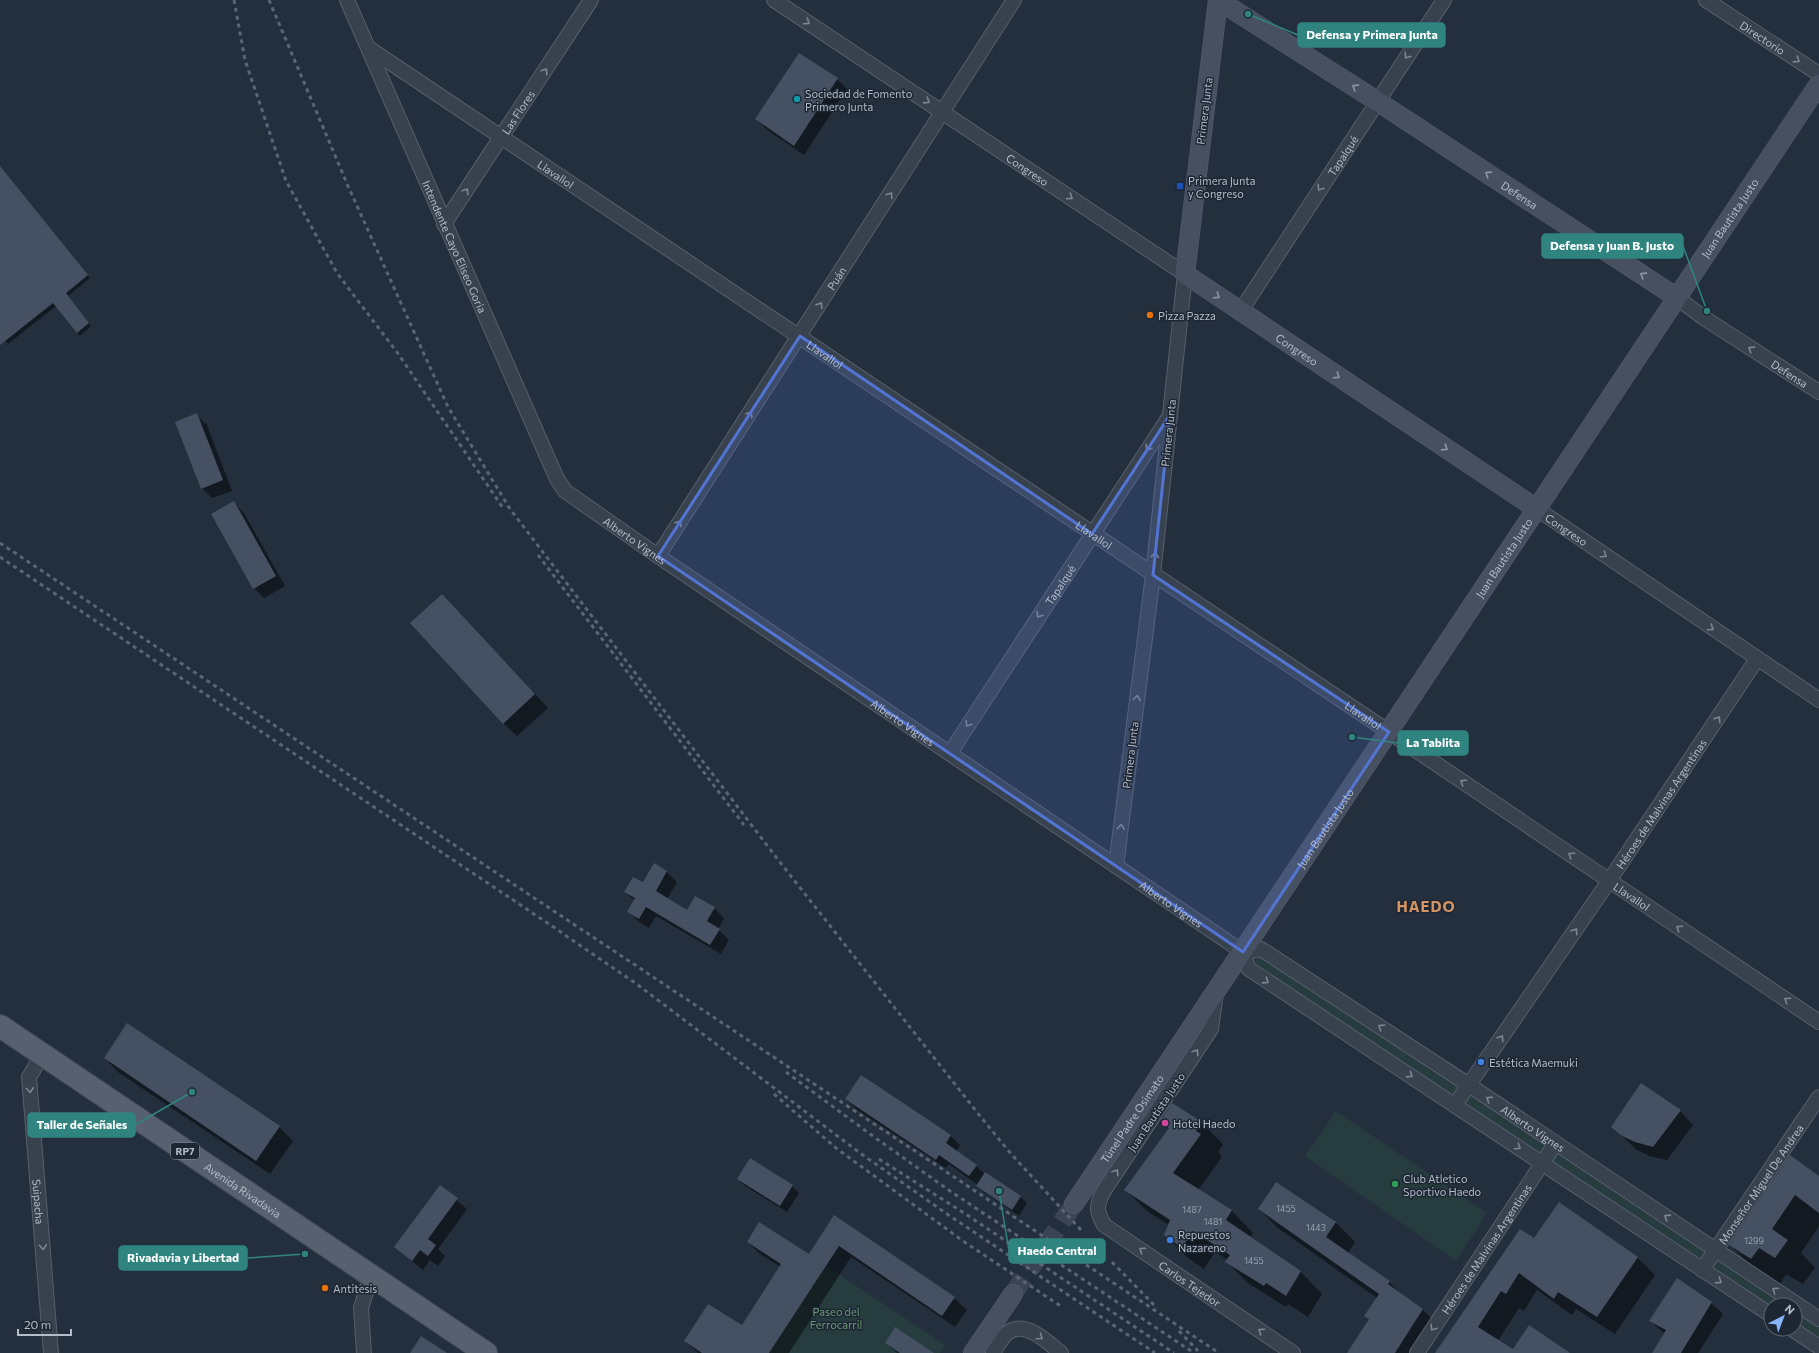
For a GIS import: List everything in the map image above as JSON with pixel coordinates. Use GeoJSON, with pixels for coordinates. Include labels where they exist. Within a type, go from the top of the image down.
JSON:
{"type":"FeatureCollection","features":[{"type":"Feature","properties":{"kind":"main road","name":"Avenida Rivadavia"},"geometry":{"type":"LineString","coordinates":[[0,1026],[486,1353]]}},
{"type":"Feature","properties":{"kind":"street","name":"Intendente Cayo Eliseo Goria"},"geometry":{"type":"LineString","coordinates":[[347,0],[557,479],[565,491]]}},
{"type":"Feature","properties":{"kind":"street","name":"Las Flores"},"geometry":{"type":"LineString","coordinates":[[444,224],[591,0]]}},
{"type":"Feature","properties":{"kind":"street","name":"Congreso"},"geometry":{"type":"LineString","coordinates":[[774,0],[1537,509],[1819,700]]}},
{"type":"Feature","properties":{"kind":"street","name":"Puán"},"geometry":{"type":"LineString","coordinates":[[658,556],[1014,0]]}},
{"type":"Feature","properties":{"kind":"street","name":"Defensa"},"geometry":{"type":"LineString","coordinates":[[1218,0],[1377,101],[1676,297],[1704,318],[1819,392]]}},
{"type":"Feature","properties":{"kind":"street","name":"Primera Junta"},"geometry":{"type":"LineString","coordinates":[[1116,866],[1153,575],[1185,274],[1218,0]]}},
{"type":"Feature","properties":{"kind":"street","name":"Tapalqué"},"geometry":{"type":"LineString","coordinates":[[1240,312],[1444,0]]}},
{"type":"Feature","properties":{"kind":"street","name":"Directorio"},"geometry":{"type":"LineString","coordinates":[[1706,0],[1819,74]]}},
{"type":"Feature","properties":{"kind":"street","name":"Llavallol"},"geometry":{"type":"LineString","coordinates":[[369,49],[800,336],[1819,1022]]}},
{"type":"Feature","properties":{"kind":"street","name":"Juan Bautista Justo"},"geometry":{"type":"LineString","coordinates":[[1189,1033],[1676,297],[1819,84]]}},
{"type":"Feature","properties":{"kind":"street","name":"Tapalqué"},"geometry":{"type":"LineString","coordinates":[[950,753],[1170,415]]}},
{"type":"Feature","properties":{"kind":"street","name":"Alberto Vignes"},"geometry":{"type":"LineString","coordinates":[[565,491],[658,556],[1243,952],[1261,948],[1469,1085],[1555,1144],[1716,1249],[1819,1319]]}},
{"type":"Feature","properties":{"kind":"street","name":"Héroes de Malvinas Argentinas"},"geometry":{"type":"LineString","coordinates":[[1455,1105],[1609,881],[1758,659]]}},
{"type":"Feature","properties":{"kind":"street"},"geometry":{"type":"LineString","coordinates":[[1243,952],[1249,969],[1763,1311]]}},
{"type":"Feature","properties":{"kind":"street","name":"Juan Bautista Justo"},"geometry":{"type":"LineString","coordinates":[[1096,1206],[1103,1192],[1211,1029],[1216,993]]}},
{"type":"Feature","properties":{"kind":"street","name":"Túnel Padre Osimato"},"geometry":{"type":"LineString","coordinates":[[1074,1204],[1189,1033]]}},
{"type":"Feature","properties":{"kind":"street","name":"Suipacha"},"geometry":{"type":"LineString","coordinates":[[42,1054],[29,1077],[51,1353]]}},
{"type":"Feature","properties":{"kind":"street","name":"Monseñor Miguel De Andrea"},"geometry":{"type":"LineString","coordinates":[[1702,1270],[1819,1097]]}},
{"type":"Feature","properties":{"kind":"street","name":"Héroes de Malvinas Argentinas"},"geometry":{"type":"LineString","coordinates":[[1417,1353],[1555,1144]]}},
{"type":"Feature","properties":{"kind":"street","name":"Carlos Tejedor"},"geometry":{"type":"LineString","coordinates":[[1096,1206],[1104,1224],[1293,1353]]}},
{"type":"Feature","properties":{"kind":"street"},"geometry":{"type":"LineString","coordinates":[[364,1353],[360,1308],[371,1276]]}},
{"type":"Feature","properties":{"kind":"street"},"geometry":{"type":"LineString","coordinates":[[973,1353],[1013,1294]]}},
{"type":"Feature","properties":{"kind":"street"},"geometry":{"type":"LineString","coordinates":[[993,1353],[1006,1334],[1016,1329],[1027,1330],[1037,1334],[1061,1353]]}},
{"type":"Feature","properties":{"kind":"street"},"geometry":{"type":"LineString","coordinates":[[1803,1336],[1819,1347]]}},
{"type":"Feature","properties":{"kind":"highlighted area"},"geometry":{"type":"Polygon","coordinates":[[[800,336],[1092,534],[1170,415],[1153,575],[1389,732],[1243,952],[658,556],[800,336]]]}},
{"type":"Feature","properties":{"kind":"green space"},"geometry":{"type":"Polygon","coordinates":[[[1259,957],[1264,957],[1775,1297],[1763,1297],[1763,1304],[1258,966],[1256,959],[1259,957]]]}},
{"type":"Feature","properties":{"kind":"green space","name":"Club Atletico Sportivo Haedo"},"geometry":{"type":"Polygon","coordinates":[[[1336,1111],[1487,1213],[1456,1261],[1305,1156],[1336,1111]]]}},
{"type":"Feature","properties":{"kind":"green space","name":"Paseo del Ferrocarril"},"geometry":{"type":"Polygon","coordinates":[[[826,1266],[945,1345],[940,1353],[769,1353],[826,1266]]]}},
{"type":"Feature","properties":{"kind":"green space"},"geometry":{"type":"Polygon","coordinates":[[[1803,1316],[1819,1327],[1819,1341],[1803,1330],[1803,1316]]]}},
{"type":"Feature","properties":{"kind":"building","name":"Sociedad de Fomento Primero Junta"},"geometry":{"type":"Polygon","coordinates":[[[799,53],[838,78],[794,146],[755,119],[799,53]]]}},
{"type":"Feature","properties":{"kind":"building"},"geometry":{"type":"Polygon","coordinates":[[[0,166],[88,275],[66,293],[89,323],[77,333],[53,303],[0,345],[0,166]]]}},
{"type":"Feature","properties":{"kind":"building"},"geometry":{"type":"Polygon","coordinates":[[[197,413],[223,480],[201,489],[175,422],[197,413]]]}},
{"type":"Feature","properties":{"kind":"building"},"geometry":{"type":"Polygon","coordinates":[[[234,501],[276,576],[253,589],[211,514],[234,501]]]}},
{"type":"Feature","properties":{"kind":"building"},"geometry":{"type":"Polygon","coordinates":[[[442,594],[535,694],[503,724],[410,623],[442,594]]]}},
{"type":"Feature","properties":{"kind":"building"},"geometry":{"type":"Polygon","coordinates":[[[654,863],[667,871],[656,891],[687,910],[695,896],[715,907],[707,921],[720,929],[710,945],[646,907],[639,919],[627,912],[635,898],[624,892],[633,877],[643,882],[654,863]]]}},
{"type":"Feature","properties":{"kind":"building"},"geometry":{"type":"Polygon","coordinates":[[[127,1023],[280,1126],[256,1161],[104,1058],[127,1023]]]}},
{"type":"Feature","properties":{"kind":"building"},"geometry":{"type":"Polygon","coordinates":[[[861,1075],[951,1135],[946,1143],[977,1165],[969,1176],[939,1155],[936,1160],[845,1099],[861,1075]]]}},
{"type":"Feature","properties":{"kind":"building"},"geometry":{"type":"Polygon","coordinates":[[[1641,1083],[1681,1110],[1653,1147],[1635,1142],[1622,1136],[1611,1127],[1641,1083]]]}},
{"type":"Feature","properties":{"kind":"building"},"geometry":{"type":"Polygon","coordinates":[[[1172,1103],[1202,1122],[1196,1131],[1201,1134],[1173,1173],[1232,1210],[1226,1220],[1301,1271],[1286,1296],[1266,1283],[1264,1286],[1225,1262],[1230,1255],[1193,1231],[1182,1248],[1164,1235],[1170,1220],[1124,1190],[1169,1128],[1160,1122],[1172,1103]]]}},
{"type":"Feature","properties":{"kind":"building"},"geometry":{"type":"Polygon","coordinates":[[[1790,1155],[1819,1176],[1819,1213],[1795,1195],[1772,1229],[1788,1240],[1775,1258],[1759,1248],[1751,1259],[1729,1245],[1790,1155]]]}},
{"type":"Feature","properties":{"kind":"building"},"geometry":{"type":"Polygon","coordinates":[[[750,1158],[793,1185],[780,1206],[737,1179],[750,1158]]]}},
{"type":"Feature","properties":{"kind":"building"},"geometry":{"type":"Polygon","coordinates":[[[985,1172],[1021,1196],[1012,1210],[976,1186],[985,1172]]]}},
{"type":"Feature","properties":{"kind":"building"},"geometry":{"type":"Polygon","coordinates":[[[1276,1182],[1336,1222],[1326,1237],[1390,1281],[1388,1284],[1423,1309],[1395,1353],[1347,1353],[1369,1319],[1364,1316],[1379,1294],[1258,1209],[1276,1182]]]}},
{"type":"Feature","properties":{"kind":"building"},"geometry":{"type":"Polygon","coordinates":[[[440,1185],[458,1198],[428,1239],[436,1245],[428,1256],[420,1250],[412,1261],[394,1247],[440,1185]]]}},
{"type":"Feature","properties":{"kind":"building"},"geometry":{"type":"Polygon","coordinates":[[[1559,1202],[1638,1257],[1597,1317],[1558,1292],[1554,1299],[1519,1273],[1506,1294],[1501,1291],[1478,1327],[1513,1349],[1529,1325],[1570,1353],[1435,1353],[1520,1229],[1534,1238],[1559,1202]]]}},
{"type":"Feature","properties":{"kind":"building"},"geometry":{"type":"Polygon","coordinates":[[[834,1215],[955,1297],[942,1316],[839,1246],[769,1353],[702,1353],[684,1341],[708,1304],[742,1325],[781,1264],[747,1242],[759,1222],[809,1254],[834,1215]]]}},
{"type":"Feature","properties":{"kind":"building"},"geometry":{"type":"Polygon","coordinates":[[[1677,1278],[1712,1302],[1681,1353],[1652,1353],[1666,1330],[1649,1321],[1677,1278]]]}},
{"type":"Feature","properties":{"kind":"building"},"geometry":{"type":"Polygon","coordinates":[[[895,1327],[934,1353],[900,1353],[885,1343],[895,1327]]]}},
{"type":"Feature","properties":{"kind":"building"},"geometry":{"type":"Polygon","coordinates":[[[421,1336],[447,1353],[410,1353],[421,1336]]]}},
{"type":"Feature","properties":{"kind":"tunnel"},"geometry":{"type":"LineString","coordinates":[[1013,1294],[1074,1204]]}},
{"type":"Feature","properties":{"kind":"railway"},"geometry":{"type":"LineString","coordinates":[[234,0],[245,60],[286,181],[337,273],[399,355],[503,508]]}},
{"type":"Feature","properties":{"kind":"railway"},"geometry":{"type":"LineString","coordinates":[[269,0],[348,186],[448,407],[510,509],[779,861],[980,1116],[1012,1155],[1081,1230]]}},
{"type":"Feature","properties":{"kind":"railway"},"geometry":{"type":"LineString","coordinates":[[0,543],[1219,1353]]}},
{"type":"Feature","properties":{"kind":"railway"},"geometry":{"type":"LineString","coordinates":[[538,555],[744,825]]}},
{"type":"Feature","properties":{"kind":"railway"},"geometry":{"type":"LineString","coordinates":[[0,557],[638,985],[860,1153],[947,1214],[1155,1353]]}},
{"type":"Feature","properties":{"kind":"railway"},"geometry":{"type":"LineString","coordinates":[[786,1072],[950,1191],[1194,1353]]}},
{"type":"Feature","properties":{"kind":"railway"},"geometry":{"type":"LineString","coordinates":[[774,1094],[836,1148],[963,1241],[1062,1307]]}},
{"type":"Feature","properties":{"kind":"railway"},"geometry":{"type":"LineString","coordinates":[[879,1159],[964,1213],[1174,1353]]}},
{"type":"Feature","properties":{"kind":"railway"},"geometry":{"type":"LineString","coordinates":[[1112,1262],[1157,1308]]}},
{"type":"Feature","properties":{"kind":"railway"},"geometry":{"type":"LineString","coordinates":[[1179,1331],[1198,1351]]}},
{"type":"Feature","properties":{"kind":"place","name":"Defensa y Primera Junta"},"geometry":{"type":"Point","coordinates":[1248,14]}},
{"type":"Feature","properties":{"kind":"place","name":"Sociedad de Fomento Primero Junta"},"geometry":{"type":"Point","coordinates":[797,99]}},
{"type":"Feature","properties":{"kind":"place","name":"Primera Junta y Congreso"},"geometry":{"type":"Point","coordinates":[1180,186]}},
{"type":"Feature","properties":{"kind":"place","name":"Defensa y Juan B. Justo"},"geometry":{"type":"Point","coordinates":[1707,311]}},
{"type":"Feature","properties":{"kind":"place","name":"Pizza Pazza"},"geometry":{"type":"Point","coordinates":[1150,315]}},
{"type":"Feature","properties":{"kind":"place","name":"La Tablita"},"geometry":{"type":"Point","coordinates":[1352,737]}},
{"type":"Feature","properties":{"kind":"place","name":"Estética Maemuki"},"geometry":{"type":"Point","coordinates":[1481,1062]}},
{"type":"Feature","properties":{"kind":"place","name":"Taller de Señales"},"geometry":{"type":"Point","coordinates":[192,1092]}},
{"type":"Feature","properties":{"kind":"place","name":"Hotel Haedo"},"geometry":{"type":"Point","coordinates":[1165,1123]}},
{"type":"Feature","properties":{"kind":"place","name":"Club Atletico Sportivo Haedo"},"geometry":{"type":"Point","coordinates":[1395,1184]}},
{"type":"Feature","properties":{"kind":"place","name":"Haedo Central"},"geometry":{"type":"Point","coordinates":[999,1191]}},
{"type":"Feature","properties":{"kind":"place","name":"Repuestos Nazareno"},"geometry":{"type":"Point","coordinates":[1170,1240]}},
{"type":"Feature","properties":{"kind":"place","name":"Rivadavia y Libertad"},"geometry":{"type":"Point","coordinates":[305,1254]}},
{"type":"Feature","properties":{"kind":"place","name":"Antitesis"},"geometry":{"type":"Point","coordinates":[325,1288]}},
{"type":"Feature","properties":{"kind":"district","name":"HAEDO"},"geometry":{"type":"Point","coordinates":[1426,906]}}]}
